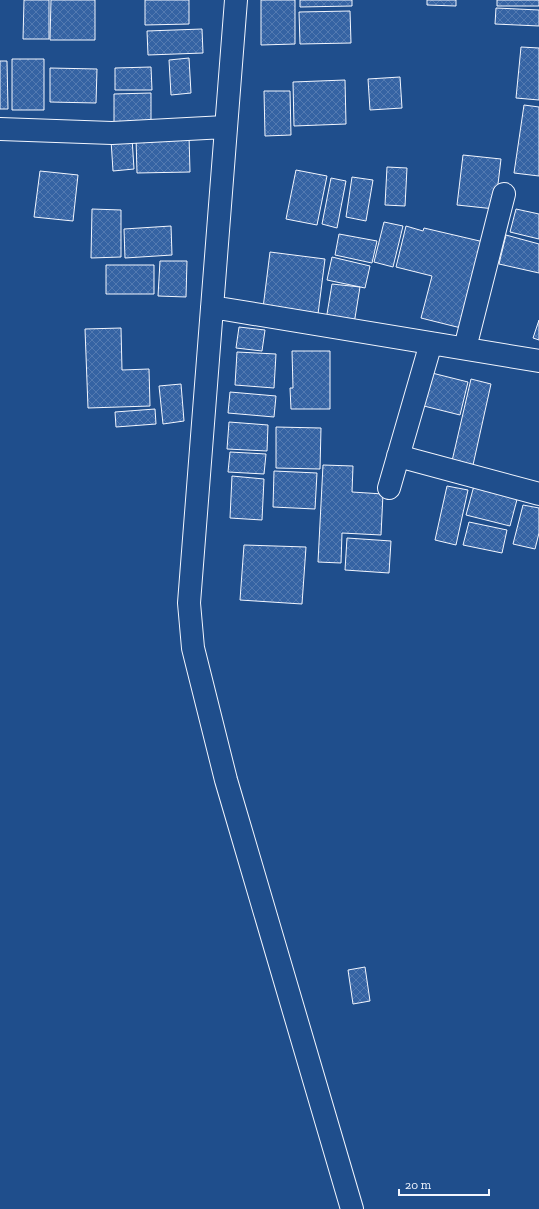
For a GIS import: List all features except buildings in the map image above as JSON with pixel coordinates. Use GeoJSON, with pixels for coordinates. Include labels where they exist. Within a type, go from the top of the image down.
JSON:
{"type":"FeatureCollection","features":[{"type":"Feature","properties":{"kind":"street"},"geometry":{"type":"LineString","coordinates":[[236,0],[189,603],[193,648],[226,780],[352,1209]]}},
{"type":"Feature","properties":{"kind":"street"},"geometry":{"type":"LineString","coordinates":[[0,129],[112,133],[225,127]]}},
{"type":"Feature","properties":{"kind":"street"},"geometry":{"type":"LineString","coordinates":[[465,348],[504,194]]}},
{"type":"Feature","properties":{"kind":"street"},"geometry":{"type":"LineString","coordinates":[[212,306],[539,360]]}},
{"type":"Feature","properties":{"kind":"street"},"geometry":{"type":"LineString","coordinates":[[389,488],[431,343]]}},
{"type":"Feature","properties":{"kind":"street"},"geometry":{"type":"LineString","coordinates":[[398,456],[539,494]]}}]}
